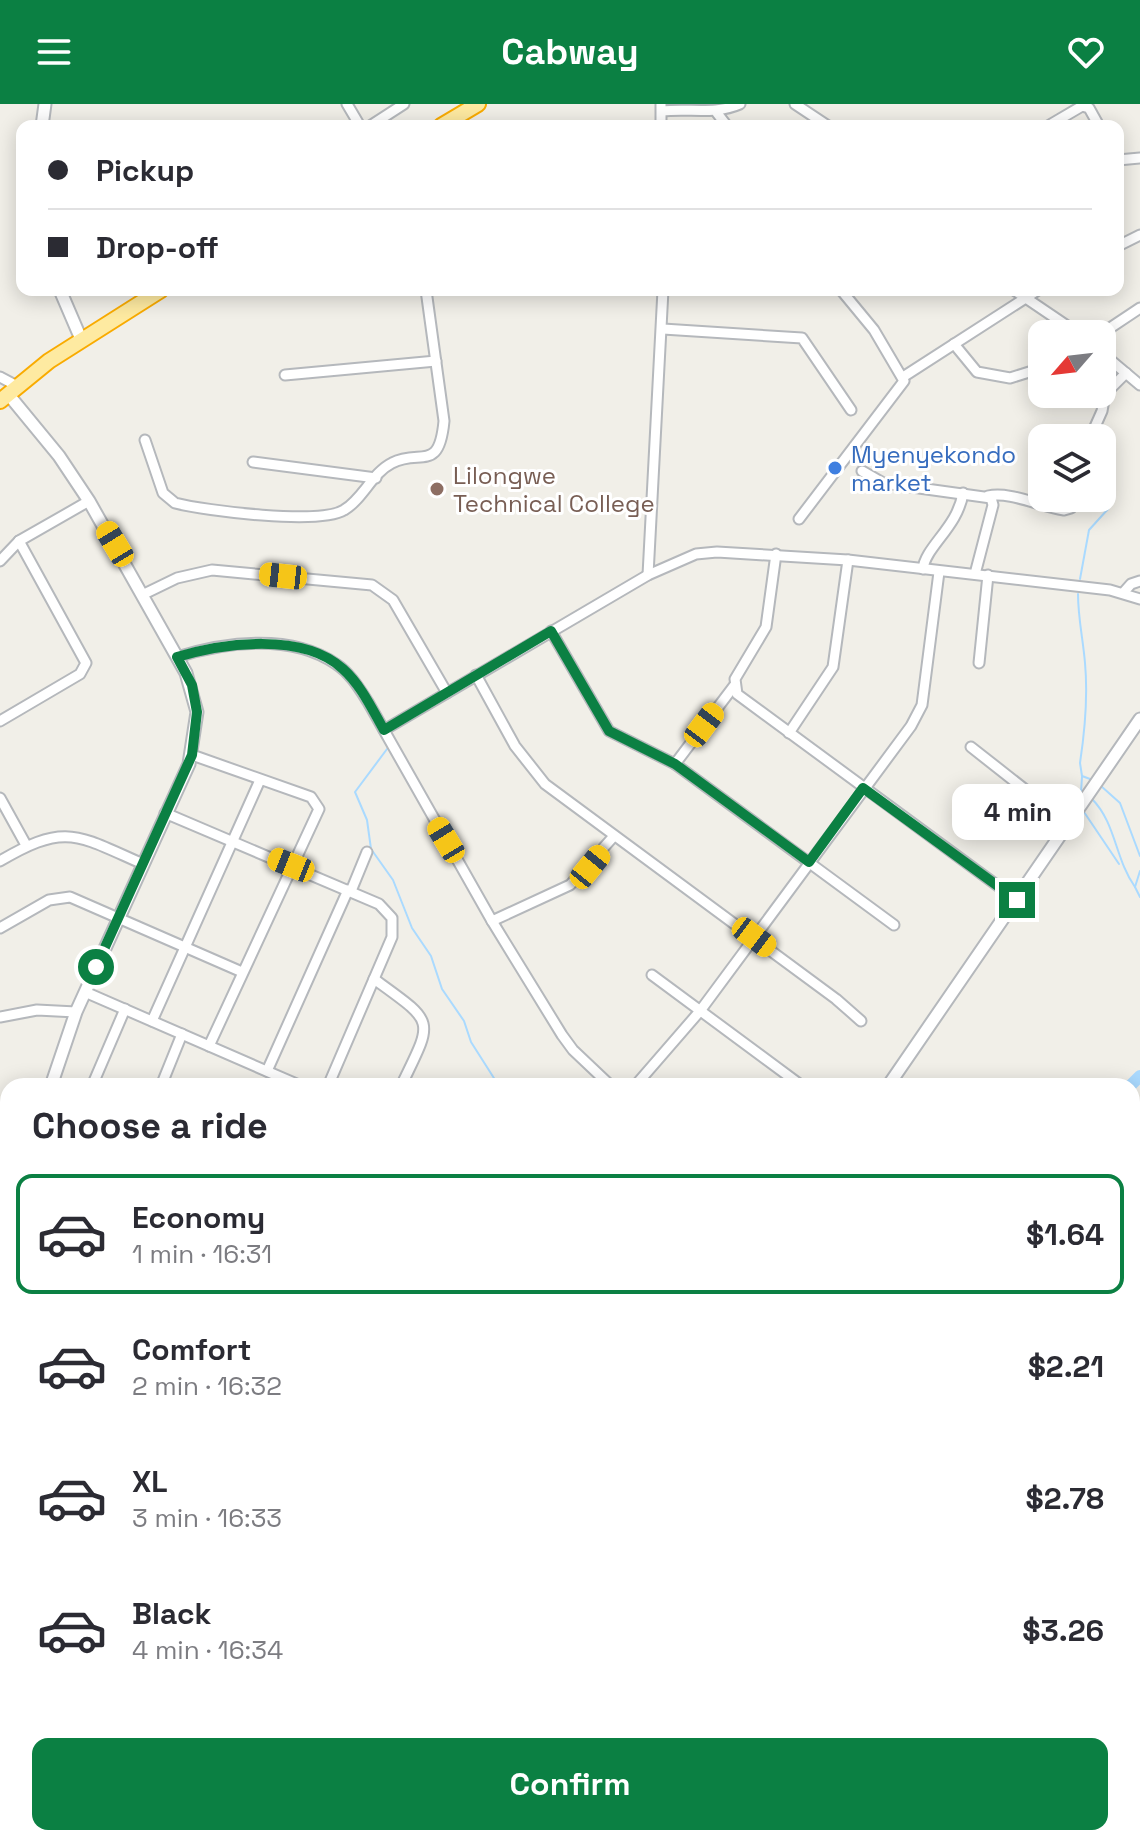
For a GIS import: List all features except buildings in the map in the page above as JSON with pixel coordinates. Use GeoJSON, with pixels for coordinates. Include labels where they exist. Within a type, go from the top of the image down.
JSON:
{"type":"FeatureCollection","features":[{"type":"Feature","properties":{"kind":"highway"},"geometry":{"type":"LineString","coordinates":[[451,120],[478,104]]}},
{"type":"Feature","properties":{"kind":"highway"},"geometry":{"type":"LineString","coordinates":[[8,394],[81,339],[151,296]]}},
{"type":"Feature","properties":{"kind":"street"},"geometry":{"type":"LineString","coordinates":[[379,120],[404,104]]}},
{"type":"Feature","properties":{"kind":"street"},"geometry":{"type":"LineString","coordinates":[[662,108],[717,113],[740,104]]}},
{"type":"Feature","properties":{"kind":"street"},"geometry":{"type":"LineString","coordinates":[[795,104],[819,120]]}},
{"type":"Feature","properties":{"kind":"street"},"geometry":{"type":"LineString","coordinates":[[1058,120],[1082,106],[1089,108],[1096,120]]}},
{"type":"Feature","properties":{"kind":"street"},"geometry":{"type":"LineString","coordinates":[[717,113],[722,120]]}},
{"type":"Feature","properties":{"kind":"street"},"geometry":{"type":"LineString","coordinates":[[63,296],[81,339]]}},
{"type":"Feature","properties":{"kind":"street"},"geometry":{"type":"LineString","coordinates":[[145,440],[163,493],[170,501],[182,505],[320,518],[346,509],[396,461],[425,460],[433,455],[444,421],[427,296]]}},
{"type":"Feature","properties":{"kind":"street"},"geometry":{"type":"LineString","coordinates":[[648,575],[663,296]]}},
{"type":"Feature","properties":{"kind":"street"},"geometry":{"type":"LineString","coordinates":[[799,519],[903,385],[903,377],[874,330],[846,296]]}},
{"type":"Feature","properties":{"kind":"street"},"geometry":{"type":"LineString","coordinates":[[1021,296],[1057,320]]}},
{"type":"Feature","properties":{"kind":"street"},"geometry":{"type":"LineString","coordinates":[[903,377],[1029,296]]}},
{"type":"Feature","properties":{"kind":"street"},"geometry":{"type":"LineString","coordinates":[[1116,324],[1140,308]]}},
{"type":"Feature","properties":{"kind":"street"},"geometry":{"type":"LineString","coordinates":[[663,329],[802,338],[851,410]]}},
{"type":"Feature","properties":{"kind":"street"},"geometry":{"type":"LineString","coordinates":[[954,344],[977,372],[1010,378],[1028,372]]}},
{"type":"Feature","properties":{"kind":"street"},"geometry":{"type":"LineString","coordinates":[[285,375],[436,361]]}},
{"type":"Feature","properties":{"kind":"street"},"geometry":{"type":"LineString","coordinates":[[1116,365],[1140,385]]}},
{"type":"Feature","properties":{"kind":"street"},"geometry":{"type":"LineString","coordinates":[[1096,424],[1105,394],[1126,373]]}},
{"type":"Feature","properties":{"kind":"street"},"geometry":{"type":"LineString","coordinates":[[0,377],[8,394],[59,456],[89,501],[192,685],[197,712],[192,755],[76,1012],[54,1078]]}},
{"type":"Feature","properties":{"kind":"street"},"geometry":{"type":"LineString","coordinates":[[253,462],[376,478]]}},
{"type":"Feature","properties":{"kind":"street"},"geometry":{"type":"LineString","coordinates":[[862,471],[883,483],[988,496],[1008,493],[1028,503]]}},
{"type":"Feature","properties":{"kind":"street"},"geometry":{"type":"LineString","coordinates":[[923,569],[926,555],[938,545],[959,510],[963,493]]}},
{"type":"Feature","properties":{"kind":"street"},"geometry":{"type":"LineString","coordinates":[[975,574],[993,505],[988,496]]}},
{"type":"Feature","properties":{"kind":"street"},"geometry":{"type":"LineString","coordinates":[[0,561],[19,541],[89,501]]}},
{"type":"Feature","properties":{"kind":"street"},"geometry":{"type":"LineString","coordinates":[[0,721],[80,674],[86,663],[19,541]]}},
{"type":"Feature","properties":{"kind":"street"},"geometry":{"type":"LineString","coordinates":[[384,730],[648,575],[696,554],[776,554],[848,560],[1123,593],[1140,599]]}},
{"type":"Feature","properties":{"kind":"street"},"geometry":{"type":"LineString","coordinates":[[675,764],[734,686],[766,627],[776,554]]}},
{"type":"Feature","properties":{"kind":"street"},"geometry":{"type":"LineString","coordinates":[[789,733],[833,667],[848,560]]}},
{"type":"Feature","properties":{"kind":"street"},"geometry":{"type":"LineString","coordinates":[[142,595],[177,578],[212,570],[372,585],[393,600],[447,693]]}},
{"type":"Feature","properties":{"kind":"street"},"geometry":{"type":"LineString","coordinates":[[642,1078],[700,1011],[911,726],[922,705],[939,572]]}},
{"type":"Feature","properties":{"kind":"street"},"geometry":{"type":"LineString","coordinates":[[979,663],[988,575]]}},
{"type":"Feature","properties":{"kind":"street"},"geometry":{"type":"LineString","coordinates":[[1123,593],[1140,581]]}},
{"type":"Feature","properties":{"kind":"street"},"geometry":{"type":"LineString","coordinates":[[551,631],[609,731],[675,764],[894,925]]}},
{"type":"Feature","properties":{"kind":"street"},"geometry":{"type":"LineString","coordinates":[[177,657],[240,643],[316,654],[337,664],[349,675],[384,730],[492,921],[573,1050],[603,1078]]}},
{"type":"Feature","properties":{"kind":"street"},"geometry":{"type":"LineString","coordinates":[[476,675],[515,746],[533,771],[614,836],[754,937],[861,1021]]}},
{"type":"Feature","properties":{"kind":"street"},"geometry":{"type":"LineString","coordinates":[[734,686],[742,699],[1017,900]]}},
{"type":"Feature","properties":{"kind":"street"},"geometry":{"type":"LineString","coordinates":[[894,1078],[1140,719]]}},
{"type":"Feature","properties":{"kind":"street"},"geometry":{"type":"LineString","coordinates":[[971,747],[1069,824]]}},
{"type":"Feature","properties":{"kind":"street"},"geometry":{"type":"LineString","coordinates":[[192,755],[311,797],[319,809],[209,1046]]}},
{"type":"Feature","properties":{"kind":"street"},"geometry":{"type":"LineString","coordinates":[[152,1021],[260,780]]}},
{"type":"Feature","properties":{"kind":"street"},"geometry":{"type":"LineString","coordinates":[[0,798],[26,845]]}},
{"type":"Feature","properties":{"kind":"street"},"geometry":{"type":"LineString","coordinates":[[165,813],[349,890],[379,904],[392,918],[392,937],[331,1078]]}},
{"type":"Feature","properties":{"kind":"street"},"geometry":{"type":"LineString","coordinates":[[0,861],[26,845],[53,835],[70,835],[143,864]]}},
{"type":"Feature","properties":{"kind":"street"},"geometry":{"type":"LineString","coordinates":[[492,921],[570,885],[614,836]]}},
{"type":"Feature","properties":{"kind":"street"},"geometry":{"type":"LineString","coordinates":[[267,1071],[367,852]]}},
{"type":"Feature","properties":{"kind":"street"},"geometry":{"type":"LineString","coordinates":[[0,928],[63,896],[242,972]]}},
{"type":"Feature","properties":{"kind":"street"},"geometry":{"type":"LineString","coordinates":[[652,975],[791,1078]]}},
{"type":"Feature","properties":{"kind":"street"},"geometry":{"type":"LineString","coordinates":[[374,979],[415,1008],[426,1024],[425,1036],[405,1078]]}},
{"type":"Feature","properties":{"kind":"street"},"geometry":{"type":"LineString","coordinates":[[85,992],[279,1078]]}},
{"type":"Feature","properties":{"kind":"street"},"geometry":{"type":"LineString","coordinates":[[95,1078],[125,1009]]}},
{"type":"Feature","properties":{"kind":"street"},"geometry":{"type":"LineString","coordinates":[[0,1017],[37,1010],[76,1012]]}},
{"type":"Feature","properties":{"kind":"street"},"geometry":{"type":"LineString","coordinates":[[164,1078],[182,1034]]}},
{"type":"Feature","properties":{"kind":"waterway"},"geometry":{"type":"LineString","coordinates":[[1080,579],[1089,530],[1105,512]]}},
{"type":"Feature","properties":{"kind":"waterway"},"geometry":{"type":"LineString","coordinates":[[1078,594],[1086,688],[1080,763],[1082,776],[1090,779]]}},
{"type":"Feature","properties":{"kind":"waterway"},"geometry":{"type":"LineString","coordinates":[[387,749],[355,792],[367,820],[371,849],[393,880],[412,928],[431,956],[442,989],[464,1021],[471,1042],[494,1078]]}},
{"type":"Feature","properties":{"kind":"waterway"},"geometry":{"type":"LineString","coordinates":[[1073,805],[1081,792],[1082,777]]}},
{"type":"Feature","properties":{"kind":"waterway"},"geometry":{"type":"LineString","coordinates":[[1101,786],[1120,803],[1140,856]]}},
{"type":"Feature","properties":{"kind":"waterway"},"geometry":{"type":"LineString","coordinates":[[1092,799],[1106,819],[1123,865],[1135,887]]}},
{"type":"Feature","properties":{"kind":"waterway"},"geometry":{"type":"LineString","coordinates":[[1084,812],[1119,864]]}},
{"type":"Feature","properties":{"kind":"waterway"},"geometry":{"type":"LineString","coordinates":[[1140,871],[1135,887],[1140,897]]}},
{"type":"Feature","properties":{"kind":"place","name":"Myenyekondo market"},"geometry":{"type":"Point","coordinates":[835,468]}},
{"type":"Feature","properties":{"kind":"place","name":"Lilongwe Technical College"},"geometry":{"type":"Point","coordinates":[437,489]}},
{"type":"Feature","properties":{"kind":"route"},"geometry":{"type":"LineString","coordinates":[[96,967],[192,755],[197,712],[192,685],[177,657],[229,644],[252,643],[302,650],[337,664],[355,683],[384,730],[551,631],[609,731],[675,764],[809,862],[863,788],[1017,900]]}}]}
